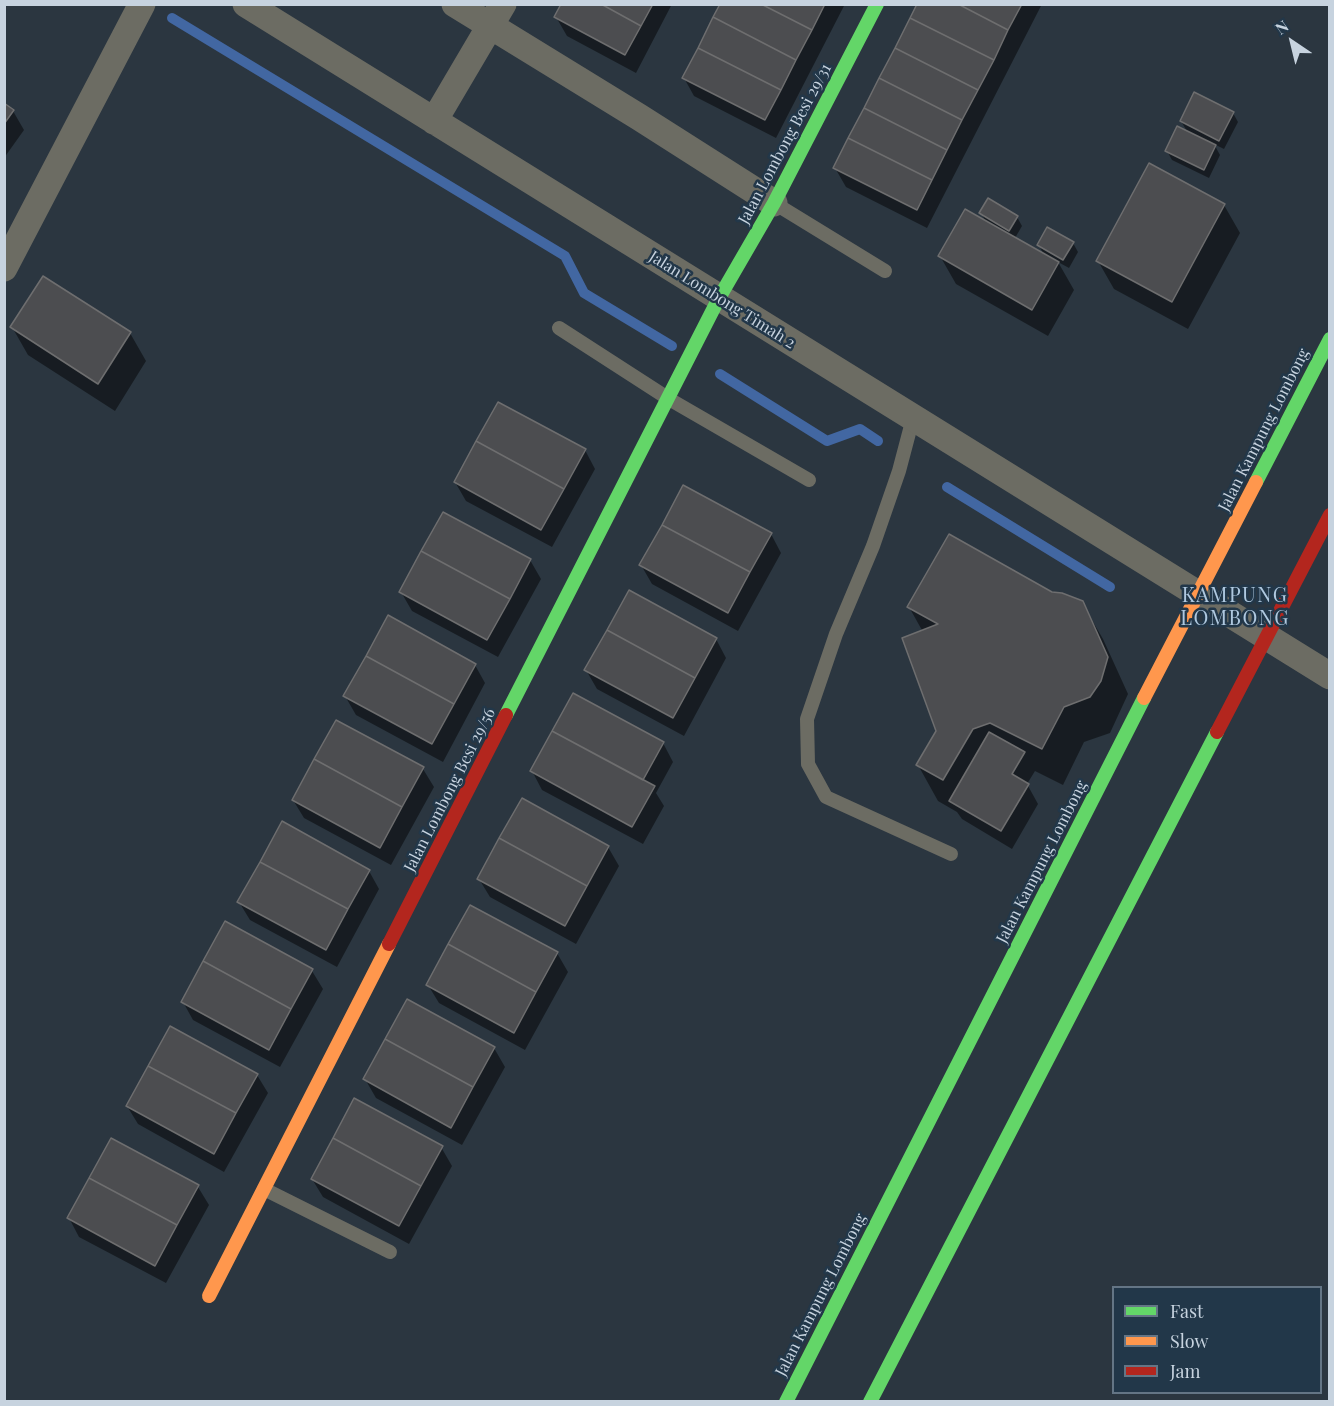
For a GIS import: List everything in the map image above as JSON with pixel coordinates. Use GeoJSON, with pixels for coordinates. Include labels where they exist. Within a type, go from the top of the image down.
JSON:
{"type":"FeatureCollection","features":[{"type":"Feature","properties":{"kind":"street"},"geometry":{"type":"LineString","coordinates":[[4,268],[142,4]]}},
{"type":"Feature","properties":{"kind":"street","name":"Jalan Lombong Timah 2"},"geometry":{"type":"LineString","coordinates":[[246,4],[1329,676]]}},
{"type":"Feature","properties":{"kind":"street"},"geometry":{"type":"LineString","coordinates":[[455,4],[497,15],[774,203]]}},
{"type":"Feature","properties":{"kind":"street","name":"Jalan Lombong Besi 29/31"},"geometry":{"type":"LineString","coordinates":[[719,298],[774,203],[877,4]]}},
{"type":"Feature","properties":{"kind":"street"},"geometry":{"type":"LineString","coordinates":[[434,121],[497,15]]}},
{"type":"Feature","properties":{"kind":"street","name":"Jalan Lombong Besi 29/56"},"geometry":{"type":"LineString","coordinates":[[209,1296],[719,298]]}},
{"type":"Feature","properties":{"kind":"street","name":"Jalan Kampung Lombong"},"geometry":{"type":"LineString","coordinates":[[786,1401],[1329,339]]}},
{"type":"Feature","properties":{"kind":"street"},"geometry":{"type":"LineString","coordinates":[[870,1401],[1329,515]]}},
{"type":"Feature","properties":{"kind":"lane"},"geometry":{"type":"LineString","coordinates":[[774,203],[885,271]]}},
{"type":"Feature","properties":{"kind":"lane"},"geometry":{"type":"LineString","coordinates":[[559,328],[669,399],[809,480]]}},
{"type":"Feature","properties":{"kind":"lane"},"geometry":{"type":"LineString","coordinates":[[913,418],[899,471],[873,546],[836,634],[807,718],[808,764],[826,797],[951,854]]}},
{"type":"Feature","properties":{"kind":"lane"},"geometry":{"type":"LineString","coordinates":[[264,1189],[390,1252]]}},
{"type":"Feature","properties":{"kind":"building"},"geometry":{"type":"Polygon","coordinates":[[[561,4],[601,4],[641,26],[625,55],[554,17],[561,4]]]}},
{"type":"Feature","properties":{"kind":"building"},"geometry":{"type":"Polygon","coordinates":[[[601,4],[653,4],[641,26],[601,4]]]}},
{"type":"Feature","properties":{"kind":"building"},"geometry":{"type":"Polygon","coordinates":[[[720,4],[761,4],[812,30],[796,60],[713,17],[720,4]]]}},
{"type":"Feature","properties":{"kind":"building"},"geometry":{"type":"Polygon","coordinates":[[[761,4],[825,4],[812,30],[761,4]]]}},
{"type":"Feature","properties":{"kind":"building"},"geometry":{"type":"Polygon","coordinates":[[[917,4],[958,4],[1008,30],[994,60],[910,18],[917,4]]]}},
{"type":"Feature","properties":{"kind":"building"},"geometry":{"type":"Polygon","coordinates":[[[958,4],[1022,4],[1008,30],[958,4]]]}},
{"type":"Feature","properties":{"kind":"building"},"geometry":{"type":"Polygon","coordinates":[[[713,17],[796,60],[781,90],[698,48],[713,17]]]}},
{"type":"Feature","properties":{"kind":"building"},"geometry":{"type":"Polygon","coordinates":[[[910,18],[994,60],[978,90],[895,48],[910,18]]]}},
{"type":"Feature","properties":{"kind":"building"},"geometry":{"type":"Polygon","coordinates":[[[698,48],[781,90],[765,120],[682,78],[698,48]]]}},
{"type":"Feature","properties":{"kind":"building"},"geometry":{"type":"Polygon","coordinates":[[[895,48],[978,90],[962,120],[879,78],[895,48]]]}},
{"type":"Feature","properties":{"kind":"building"},"geometry":{"type":"Polygon","coordinates":[[[879,78],[962,120],[947,150],[864,108],[879,78]]]}},
{"type":"Feature","properties":{"kind":"building"},"geometry":{"type":"Polygon","coordinates":[[[1194,92],[1234,112],[1219,141],[1180,121],[1194,92]]]}},
{"type":"Feature","properties":{"kind":"building"},"geometry":{"type":"Polygon","coordinates":[[[4,103],[14,110],[4,124],[4,103]]]}},
{"type":"Feature","properties":{"kind":"building"},"geometry":{"type":"Polygon","coordinates":[[[864,108],[947,150],[932,180],[848,138],[864,108]]]}},
{"type":"Feature","properties":{"kind":"building"},"geometry":{"type":"Polygon","coordinates":[[[1177,126],[1216,145],[1204,170],[1165,151],[1177,126]]]}},
{"type":"Feature","properties":{"kind":"building"},"geometry":{"type":"Polygon","coordinates":[[[848,138],[932,180],[917,210],[833,168],[848,138]]]}},
{"type":"Feature","properties":{"kind":"building"},"geometry":{"type":"Polygon","coordinates":[[[1149,163],[1225,204],[1172,302],[1096,261],[1149,163]]]}},
{"type":"Feature","properties":{"kind":"building"},"geometry":{"type":"Polygon","coordinates":[[[988,198],[1018,216],[1009,231],[979,213],[988,198]]]}},
{"type":"Feature","properties":{"kind":"building"},"geometry":{"type":"Polygon","coordinates":[[[965,209],[1059,262],[1032,310],[938,256],[965,209]]]}},
{"type":"Feature","properties":{"kind":"building"},"geometry":{"type":"Polygon","coordinates":[[[1047,227],[1074,242],[1063,260],[1037,245],[1047,227]]]}},
{"type":"Feature","properties":{"kind":"building"},"geometry":{"type":"Polygon","coordinates":[[[43,276],[131,332],[98,384],[10,327],[43,276]]]}},
{"type":"Feature","properties":{"kind":"building"},"geometry":{"type":"Polygon","coordinates":[[[498,402],[586,449],[564,489],[476,441],[498,402]]]}},
{"type":"Feature","properties":{"kind":"building"},"geometry":{"type":"Polygon","coordinates":[[[476,441],[564,489],[541,530],[454,482],[476,441]]]}},
{"type":"Feature","properties":{"kind":"building"},"geometry":{"type":"Polygon","coordinates":[[[683,485],[772,533],[750,572],[662,525],[683,485]]]}},
{"type":"Feature","properties":{"kind":"building"},"geometry":{"type":"Polygon","coordinates":[[[443,512],[531,559],[510,599],[421,551],[443,512]]]}},
{"type":"Feature","properties":{"kind":"building"},"geometry":{"type":"Polygon","coordinates":[[[662,525],[750,572],[728,613],[639,565],[662,525]]]}},
{"type":"Feature","properties":{"kind":"building"},"geometry":{"type":"Polygon","coordinates":[[[949,534],[1052,592],[1062,593],[1083,601],[1108,657],[1101,681],[1090,697],[1064,707],[1042,749],[990,723],[973,729],[943,780],[916,765],[936,731],[902,638],[938,624],[907,607],[949,534]]]}},
{"type":"Feature","properties":{"kind":"building"},"geometry":{"type":"Polygon","coordinates":[[[421,551],[510,599],[487,640],[399,592],[421,551]]]}},
{"type":"Feature","properties":{"kind":"building"},"geometry":{"type":"Polygon","coordinates":[[[629,590],[717,638],[695,678],[607,630],[629,590]]]}},
{"type":"Feature","properties":{"kind":"building"},"geometry":{"type":"Polygon","coordinates":[[[388,615],[476,664],[454,704],[366,656],[388,615]]]}},
{"type":"Feature","properties":{"kind":"building"},"geometry":{"type":"Polygon","coordinates":[[[607,630],[695,678],[673,718],[584,670],[607,630]]]}},
{"type":"Feature","properties":{"kind":"building"},"geometry":{"type":"Polygon","coordinates":[[[366,656],[454,704],[432,744],[343,696],[366,656]]]}},
{"type":"Feature","properties":{"kind":"building"},"geometry":{"type":"Polygon","coordinates":[[[573,693],[664,742],[643,780],[552,731],[573,693]]]}},
{"type":"Feature","properties":{"kind":"building"},"geometry":{"type":"Polygon","coordinates":[[[336,720],[424,767],[402,807],[314,759],[336,720]]]}},
{"type":"Feature","properties":{"kind":"building"},"geometry":{"type":"Polygon","coordinates":[[[552,731],[655,786],[632,827],[530,771],[552,731]]]}},
{"type":"Feature","properties":{"kind":"building"},"geometry":{"type":"Polygon","coordinates":[[[989,732],[1025,752],[1012,774],[1029,784],[1001,831],[949,801],[989,732]]]}},
{"type":"Feature","properties":{"kind":"building"},"geometry":{"type":"Polygon","coordinates":[[[314,759],[402,807],[380,848],[292,800],[314,759]]]}},
{"type":"Feature","properties":{"kind":"building"},"geometry":{"type":"Polygon","coordinates":[[[522,798],[609,846],[587,886],[499,838],[522,798]]]}},
{"type":"Feature","properties":{"kind":"building"},"geometry":{"type":"Polygon","coordinates":[[[282,821],[370,870],[348,909],[260,862],[282,821]]]}},
{"type":"Feature","properties":{"kind":"building"},"geometry":{"type":"Polygon","coordinates":[[[499,838],[587,886],[565,926],[477,879],[499,838]]]}},
{"type":"Feature","properties":{"kind":"building"},"geometry":{"type":"Polygon","coordinates":[[[260,862],[348,909],[326,950],[237,902],[260,862]]]}},
{"type":"Feature","properties":{"kind":"building"},"geometry":{"type":"Polygon","coordinates":[[[470,905],[558,952],[536,992],[448,944],[470,905]]]}},
{"type":"Feature","properties":{"kind":"building"},"geometry":{"type":"Polygon","coordinates":[[[225,921],[313,969],[291,1009],[203,961],[225,921]]]}},
{"type":"Feature","properties":{"kind":"building"},"geometry":{"type":"Polygon","coordinates":[[[448,944],[536,992],[514,1033],[426,985],[448,944]]]}},
{"type":"Feature","properties":{"kind":"building"},"geometry":{"type":"Polygon","coordinates":[[[203,961],[291,1009],[269,1050],[181,1002],[203,961]]]}},
{"type":"Feature","properties":{"kind":"building"},"geometry":{"type":"Polygon","coordinates":[[[407,999],[495,1047],[473,1087],[385,1039],[407,999]]]}},
{"type":"Feature","properties":{"kind":"building"},"geometry":{"type":"Polygon","coordinates":[[[170,1026],[258,1074],[236,1113],[148,1066],[170,1026]]]}},
{"type":"Feature","properties":{"kind":"building"},"geometry":{"type":"Polygon","coordinates":[[[385,1039],[473,1087],[451,1128],[363,1079],[385,1039]]]}},
{"type":"Feature","properties":{"kind":"building"},"geometry":{"type":"Polygon","coordinates":[[[148,1066],[236,1113],[214,1154],[126,1106],[148,1066]]]}},
{"type":"Feature","properties":{"kind":"building"},"geometry":{"type":"Polygon","coordinates":[[[354,1098],[443,1146],[421,1186],[333,1138],[354,1098]]]}},
{"type":"Feature","properties":{"kind":"building"},"geometry":{"type":"Polygon","coordinates":[[[111,1138],[199,1185],[177,1225],[89,1178],[111,1138]]]}},
{"type":"Feature","properties":{"kind":"building"},"geometry":{"type":"Polygon","coordinates":[[[333,1138],[421,1186],[399,1226],[311,1179],[333,1138]]]}},
{"type":"Feature","properties":{"kind":"building"},"geometry":{"type":"Polygon","coordinates":[[[89,1178],[177,1225],[155,1266],[67,1218],[89,1178]]]}},
{"type":"Feature","properties":{"kind":"waterway"},"geometry":{"type":"LineString","coordinates":[[172,18],[565,256],[584,293],[672,346]]}},
{"type":"Feature","properties":{"kind":"waterway"},"geometry":{"type":"LineString","coordinates":[[720,374],[827,441],[860,429],[878,441]]}},
{"type":"Feature","properties":{"kind":"waterway"},"geometry":{"type":"LineString","coordinates":[[947,487],[1110,587]]}},
{"type":"Feature","properties":{"kind":"traffic: fast"},"geometry":{"type":"LineString","coordinates":[[506,715],[719,298],[774,203],[877,4]]}},
{"type":"Feature","properties":{"kind":"traffic: fast"},"geometry":{"type":"LineString","coordinates":[[1256,482],[1330,339]]}},
{"type":"Feature","properties":{"kind":"traffic: fast"},"geometry":{"type":"LineString","coordinates":[[786,1402],[1144,698]]}},
{"type":"Feature","properties":{"kind":"traffic: fast"},"geometry":{"type":"LineString","coordinates":[[870,1402],[1217,732]]}},
{"type":"Feature","properties":{"kind":"traffic: slow"},"geometry":{"type":"LineString","coordinates":[[1144,698],[1256,482]]}},
{"type":"Feature","properties":{"kind":"traffic: slow"},"geometry":{"type":"LineString","coordinates":[[209,1296],[389,944]]}},
{"type":"Feature","properties":{"kind":"traffic: jam"},"geometry":{"type":"LineString","coordinates":[[1217,732],[1330,515]]}},
{"type":"Feature","properties":{"kind":"traffic: jam"},"geometry":{"type":"LineString","coordinates":[[389,944],[506,715]]}},
{"type":"Feature","properties":{"kind":"district","name":"KAMPUNG LOMBONG"},"geometry":{"type":"Point","coordinates":[1235,608]}}]}
